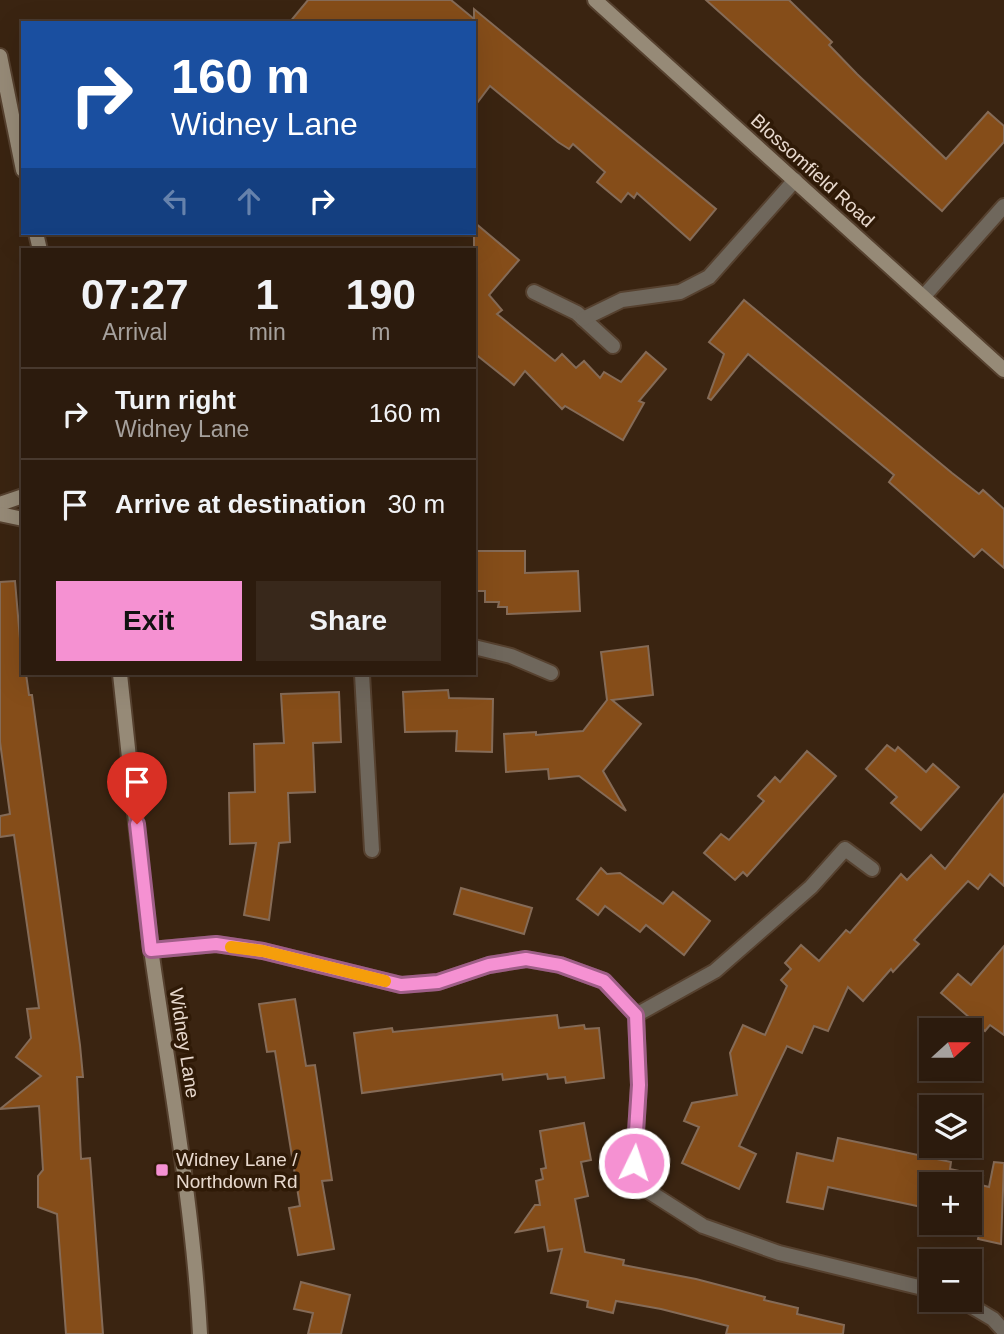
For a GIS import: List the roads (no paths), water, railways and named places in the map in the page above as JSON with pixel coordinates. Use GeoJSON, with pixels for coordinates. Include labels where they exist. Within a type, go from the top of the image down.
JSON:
{"type":"FeatureCollection","features":[{"type":"Feature","properties":{"kind":"street","name":"Blossomfield Road"},"geometry":{"type":"LineString","coordinates":[[595,0],[1004,370]]}},
{"type":"Feature","properties":{"kind":"street"},"geometry":{"type":"LineString","coordinates":[[0,57],[21,160]]}},
{"type":"Feature","properties":{"kind":"street"},"geometry":{"type":"LineString","coordinates":[[583,319],[622,300],[680,292],[709,277],[795,180]]}},
{"type":"Feature","properties":{"kind":"street"},"geometry":{"type":"LineString","coordinates":[[923,296],[1004,206]]}},
{"type":"Feature","properties":{"kind":"street"},"geometry":{"type":"LineString","coordinates":[[534,292],[583,319],[613,346]]}},
{"type":"Feature","properties":{"kind":"street"},"geometry":{"type":"LineString","coordinates":[[0,503],[21,497]]}},
{"type":"Feature","properties":{"kind":"street"},"geometry":{"type":"LineString","coordinates":[[0,513],[21,518]]}},
{"type":"Feature","properties":{"kind":"street"},"geometry":{"type":"LineString","coordinates":[[476,647],[511,656],[551,673]]}},
{"type":"Feature","properties":{"kind":"street","name":"Widney Lane"},"geometry":{"type":"LineString","coordinates":[[120,675],[151,950],[173,1086],[195,1256],[200,1334]]}},
{"type":"Feature","properties":{"kind":"street"},"geometry":{"type":"LineString","coordinates":[[362,675],[372,850]]}},
{"type":"Feature","properties":{"kind":"street"},"geometry":{"type":"LineString","coordinates":[[636,1015],[715,971],[802,896],[845,849],[872,869]]}},
{"type":"Feature","properties":{"kind":"street"},"geometry":{"type":"LineString","coordinates":[[151,950],[227,946],[263,951],[401,985],[438,982],[489,965],[526,959],[560,965],[604,981],[636,1015],[639,1085],[634,1163],[645,1189],[676,1212],[779,1253],[919,1287]]}},
{"type":"Feature","properties":{"kind":"street"},"geometry":{"type":"LineString","coordinates":[[981,1312],[993,1319],[1004,1331]]}},
{"type":"Feature","properties":{"kind":"place","name":"Widney Lane / Northdown Rd"},"geometry":{"type":"Point","coordinates":[162,1170]}}]}
